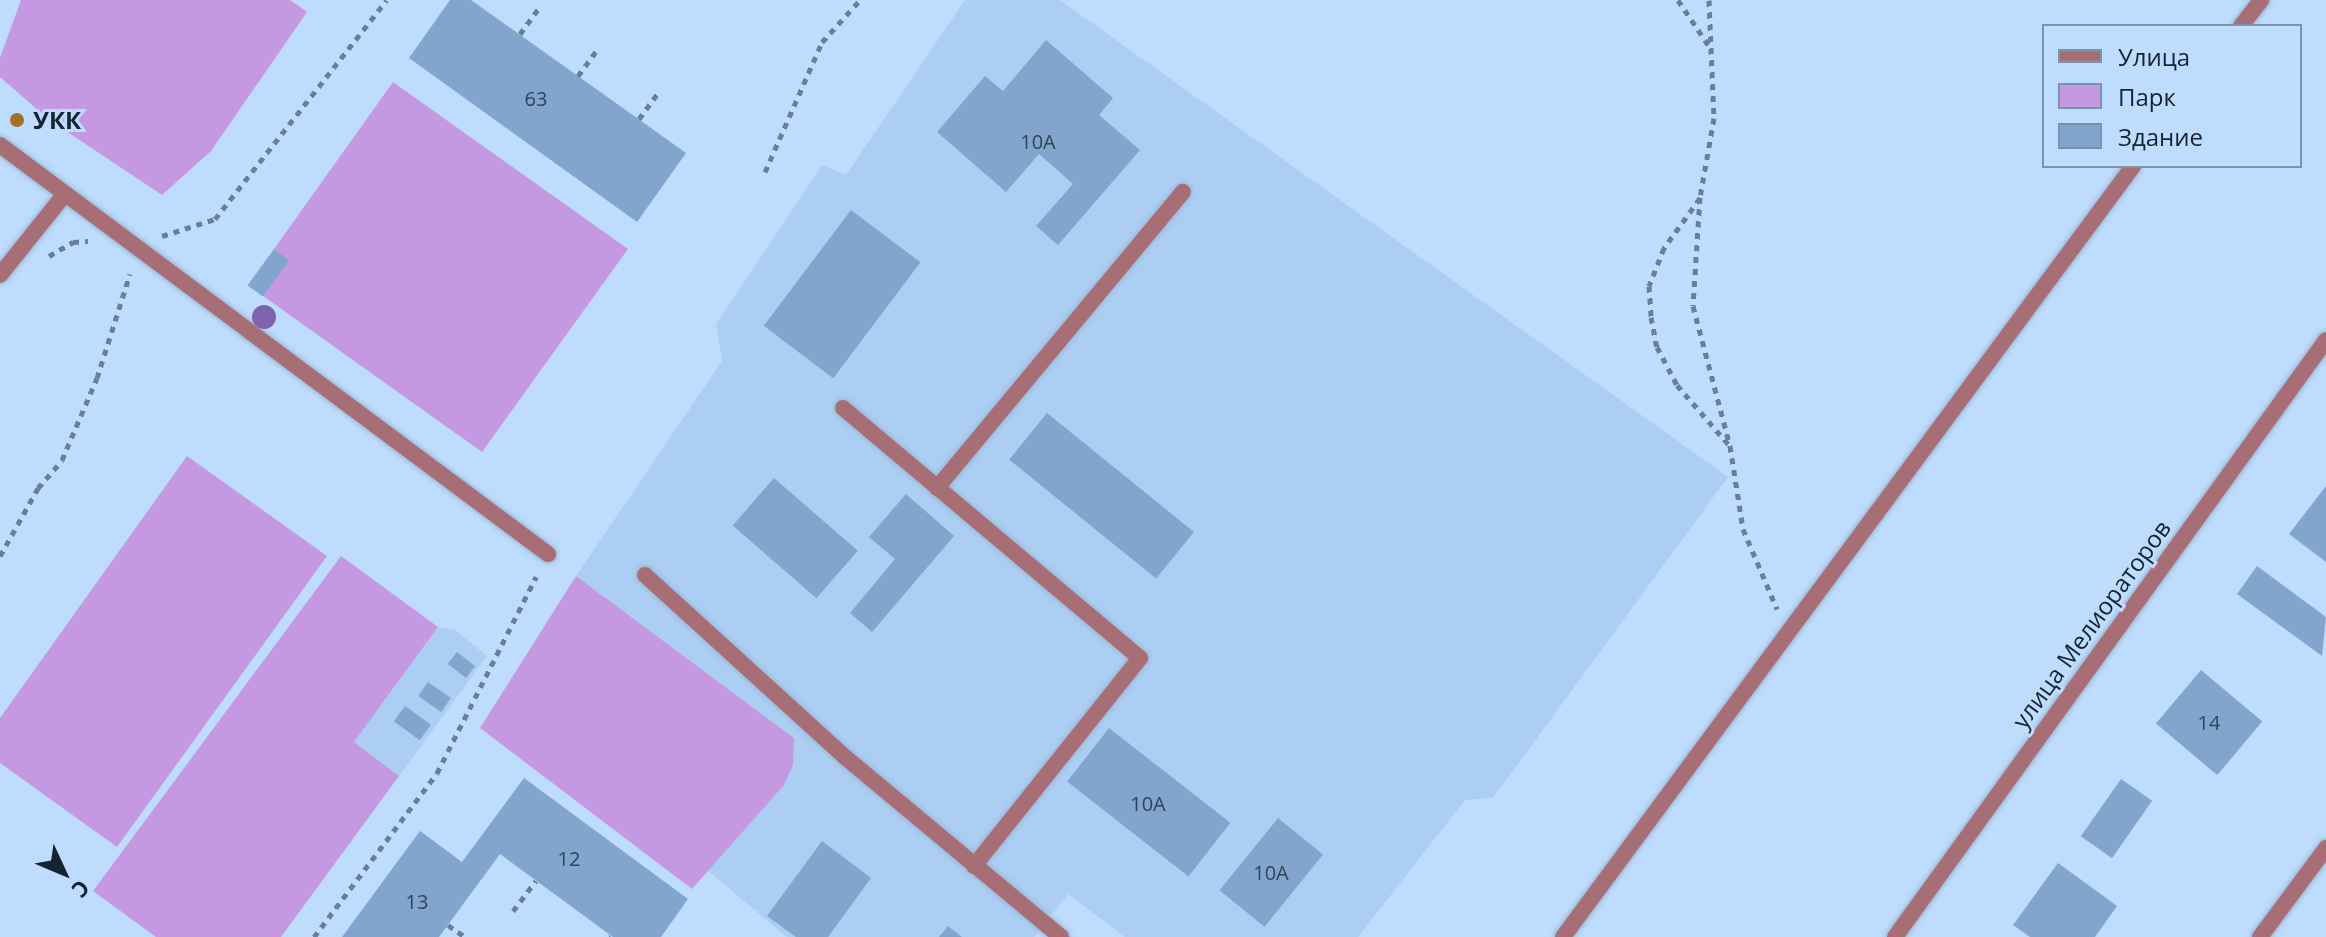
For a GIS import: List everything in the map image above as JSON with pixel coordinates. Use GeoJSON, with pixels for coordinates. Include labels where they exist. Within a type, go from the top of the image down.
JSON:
{"type":"FeatureCollection","features":[{"type":"Feature","properties":{"kind":"street"},"geometry":{"type":"LineString","coordinates":[[2243,24],[2261,0]]}},
{"type":"Feature","properties":{"kind":"street"},"geometry":{"type":"LineString","coordinates":[[0,145],[548,554]]}},
{"type":"Feature","properties":{"kind":"street"},"geometry":{"type":"LineString","coordinates":[[1563,937],[2132,168]]}},
{"type":"Feature","properties":{"kind":"street"},"geometry":{"type":"LineString","coordinates":[[937,488],[1183,192]]}},
{"type":"Feature","properties":{"kind":"street"},"geometry":{"type":"LineString","coordinates":[[0,275],[65,194]]}},
{"type":"Feature","properties":{"kind":"street","name":"улица Мелиораторов"},"geometry":{"type":"LineString","coordinates":[[1895,937],[2326,340]]}},
{"type":"Feature","properties":{"kind":"street"},"geometry":{"type":"LineString","coordinates":[[843,408],[1140,658],[974,866]]}},
{"type":"Feature","properties":{"kind":"street"},"geometry":{"type":"LineString","coordinates":[[645,575],[974,866],[1061,937]]}},
{"type":"Feature","properties":{"kind":"street"},"geometry":{"type":"LineString","coordinates":[[2260,937],[2326,848]]}},
{"type":"Feature","properties":{"kind":"path"},"geometry":{"type":"LineString","coordinates":[[0,556],[38,488],[67,450],[143,253],[164,234],[215,219],[387,0]]}},
{"type":"Feature","properties":{"kind":"path"},"geometry":{"type":"LineString","coordinates":[[765,172],[822,42],[860,0]]}},
{"type":"Feature","properties":{"kind":"path"},"geometry":{"type":"LineString","coordinates":[[1678,0],[1711,50]]}},
{"type":"Feature","properties":{"kind":"path"},"geometry":{"type":"LineString","coordinates":[[1709,0],[1714,118],[1700,197],[1693,306],[1730,446],[1743,529],[1787,631]]}},
{"type":"Feature","properties":{"kind":"path"},"geometry":{"type":"LineString","coordinates":[[520,34],[538,9]]}},
{"type":"Feature","properties":{"kind":"path"},"geometry":{"type":"LineString","coordinates":[[578,76],[596,51]]}},
{"type":"Feature","properties":{"kind":"path"},"geometry":{"type":"LineString","coordinates":[[639,119],[657,94]]}},
{"type":"Feature","properties":{"kind":"path"},"geometry":{"type":"LineString","coordinates":[[1700,197],[1664,248],[1649,286],[1651,317],[1657,347],[1677,385],[1730,446]]}},
{"type":"Feature","properties":{"kind":"path"},"geometry":{"type":"LineString","coordinates":[[43,259],[73,242],[128,241]]}},
{"type":"Feature","properties":{"kind":"path"},"geometry":{"type":"LineString","coordinates":[[314,937],[437,773],[548,554]]}},
{"type":"Feature","properties":{"kind":"path"},"geometry":{"type":"LineString","coordinates":[[513,911],[536,881]]}},
{"type":"Feature","properties":{"kind":"path"},"geometry":{"type":"LineString","coordinates":[[448,925],[465,937]]}},
{"type":"Feature","properties":{"kind":"shaded area"},"geometry":{"type":"Polygon","coordinates":[[[965,0],[1060,0],[1728,477],[1493,798],[1465,800],[1358,937],[1125,937],[1068,894],[1034,937],[787,937],[706,869],[784,785],[794,738],[576,576],[722,361],[716,324],[822,165],[846,175],[965,0]]]}},
{"type":"Feature","properties":{"kind":"shaded area"},"geometry":{"type":"Polygon","coordinates":[[[438,627],[455,630],[487,656],[399,776],[354,742],[438,627]]]}},
{"type":"Feature","properties":{"kind":"green space"},"geometry":{"type":"Polygon","coordinates":[[[21,0],[290,0],[307,12],[211,151],[162,195],[48,119],[0,77],[0,58],[21,0]]]}},
{"type":"Feature","properties":{"kind":"green space"},"geometry":{"type":"Polygon","coordinates":[[[393,82],[628,249],[482,452],[263,296],[289,260],[274,249],[393,82]]]}},
{"type":"Feature","properties":{"kind":"green space"},"geometry":{"type":"Polygon","coordinates":[[[187,456],[327,556],[117,847],[0,763],[0,718],[187,456]]]}},
{"type":"Feature","properties":{"kind":"green space"},"geometry":{"type":"Polygon","coordinates":[[[341,556],[438,627],[354,742],[399,776],[281,937],[156,937],[93,891],[341,556]]]}},
{"type":"Feature","properties":{"kind":"green space"},"geometry":{"type":"Polygon","coordinates":[[[576,576],[794,738],[793,765],[784,785],[692,889],[480,728],[576,576]]]}},
{"type":"Feature","properties":{"kind":"building"},"geometry":{"type":"Polygon","coordinates":[[[450,0],[471,0],[686,153],[637,222],[409,58],[450,0]]]}},
{"type":"Feature","properties":{"kind":"building"},"geometry":{"type":"Polygon","coordinates":[[[1046,40],[1113,98],[1099,115],[1140,150],[1058,245],[1036,226],[1073,184],[1039,154],[1006,192],[937,132],[985,76],[1003,91],[1046,40]]]}},
{"type":"Feature","properties":{"kind":"building"},"geometry":{"type":"Polygon","coordinates":[[[14,110],[27,120],[20,128],[8,118],[14,110]]]}},
{"type":"Feature","properties":{"kind":"building"},"geometry":{"type":"Polygon","coordinates":[[[851,210],[920,262],[833,378],[764,326],[851,210]]]}},
{"type":"Feature","properties":{"kind":"building"},"geometry":{"type":"Polygon","coordinates":[[[274,249],[289,260],[263,297],[248,285],[274,249]]]}},
{"type":"Feature","properties":{"kind":"building"},"geometry":{"type":"Polygon","coordinates":[[[1047,413],[1194,532],[1156,579],[1009,460],[1047,413]]]}},
{"type":"Feature","properties":{"kind":"building"},"geometry":{"type":"Polygon","coordinates":[[[774,478],[858,551],[816,598],[733,526],[774,478]]]}},
{"type":"Feature","properties":{"kind":"building"},"geometry":{"type":"Polygon","coordinates":[[[2326,486],[2326,562],[2289,534],[2326,486]]]}},
{"type":"Feature","properties":{"kind":"building"},"geometry":{"type":"Polygon","coordinates":[[[906,494],[954,536],[872,632],[850,613],[895,559],[869,537],[906,494]]]}},
{"type":"Feature","properties":{"kind":"building"},"geometry":{"type":"Polygon","coordinates":[[[2257,566],[2326,617],[2322,656],[2237,594],[2257,566]]]}},
{"type":"Feature","properties":{"kind":"building"},"geometry":{"type":"Polygon","coordinates":[[[457,652],[475,666],[466,678],[448,664],[457,652]]]}},
{"type":"Feature","properties":{"kind":"building"},"geometry":{"type":"Polygon","coordinates":[[[2201,670],[2262,721],[2217,775],[2156,724],[2201,670]]]}},
{"type":"Feature","properties":{"kind":"building"},"geometry":{"type":"Polygon","coordinates":[[[428,682],[451,698],[441,712],[418,696],[428,682]]]}},
{"type":"Feature","properties":{"kind":"building"},"geometry":{"type":"Polygon","coordinates":[[[405,706],[431,725],[420,740],[394,721],[405,706]]]}},
{"type":"Feature","properties":{"kind":"building"},"geometry":{"type":"Polygon","coordinates":[[[1109,728],[1230,823],[1188,876],[1067,782],[1109,728]]]}},
{"type":"Feature","properties":{"kind":"building"},"geometry":{"type":"Polygon","coordinates":[[[524,778],[688,899],[661,937],[613,937],[500,854],[439,937],[342,937],[420,831],[462,862],[524,778]]]}},
{"type":"Feature","properties":{"kind":"building"},"geometry":{"type":"Polygon","coordinates":[[[2121,779],[2152,801],[2112,858],[2081,836],[2121,779]]]}},
{"type":"Feature","properties":{"kind":"building"},"geometry":{"type":"Polygon","coordinates":[[[1278,818],[1323,855],[1265,927],[1219,890],[1278,818]]]}},
{"type":"Feature","properties":{"kind":"building"},"geometry":{"type":"Polygon","coordinates":[[[822,841],[871,878],[828,937],[796,937],[767,916],[822,841]]]}},
{"type":"Feature","properties":{"kind":"building"},"geometry":{"type":"Polygon","coordinates":[[[2058,863],[2117,906],[2095,937],[2030,937],[2013,925],[2058,863]]]}},
{"type":"Feature","properties":{"kind":"building"},"geometry":{"type":"Polygon","coordinates":[[[948,926],[962,937],[939,937],[948,926]]]}},
{"type":"Feature","properties":{"kind":"place","name":"УКК"},"geometry":{"type":"Point","coordinates":[17,120]}}]}
